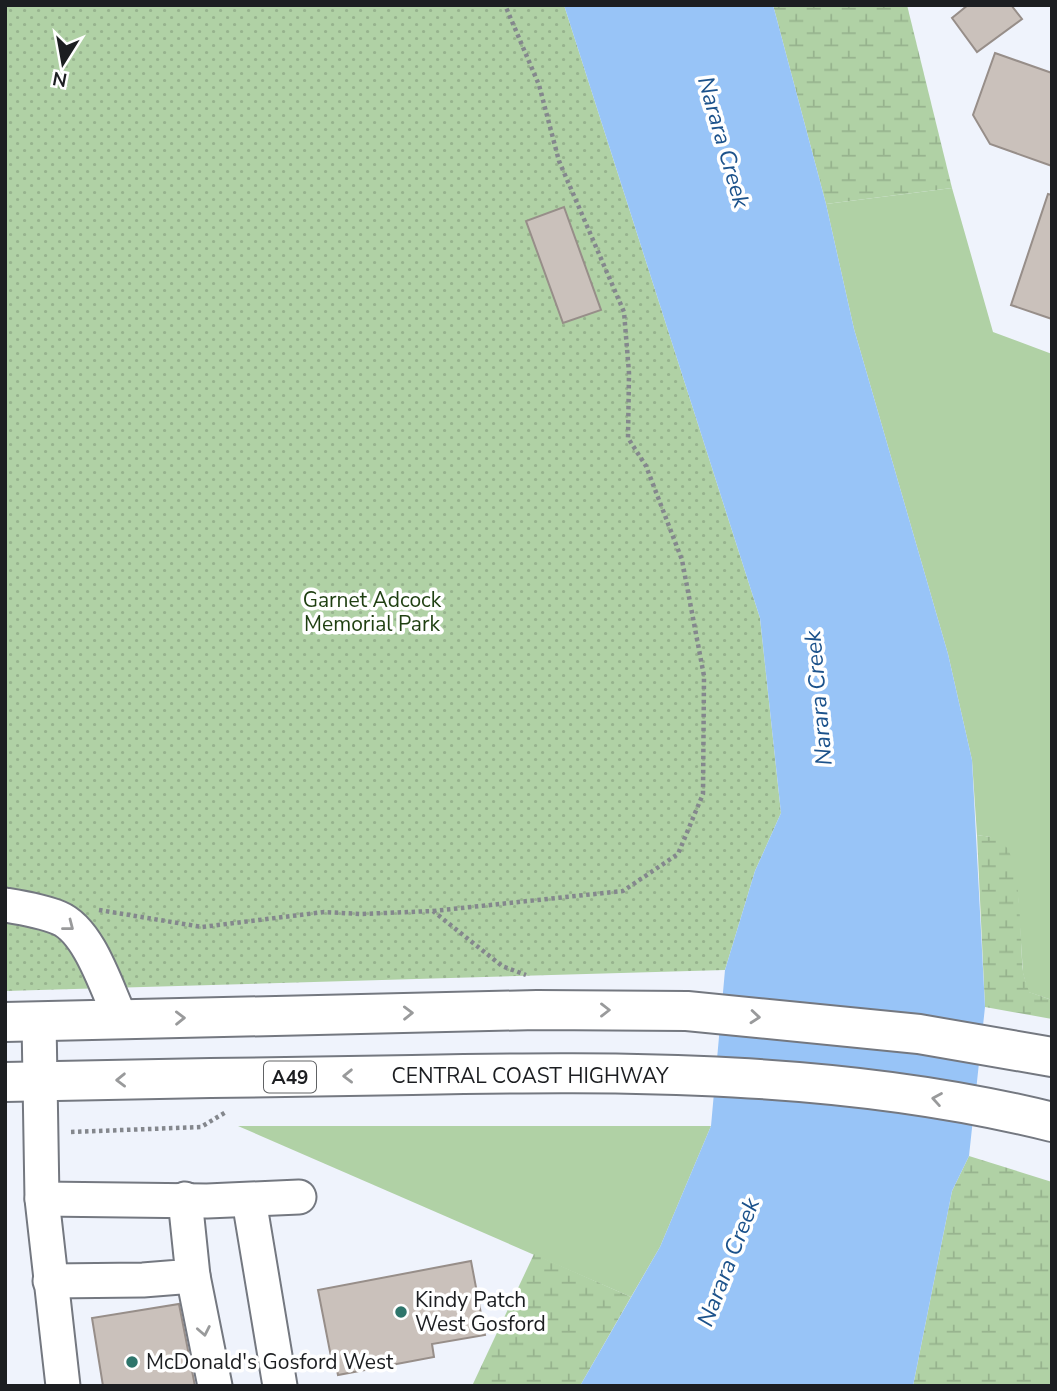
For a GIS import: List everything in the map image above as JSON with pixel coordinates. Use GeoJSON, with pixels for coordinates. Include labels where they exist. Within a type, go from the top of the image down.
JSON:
{"type":"FeatureCollection","features":[{"type":"Feature","properties":{"kind":"highway"},"geometry":{"type":"LineString","coordinates":[[22,1021],[523,1010],[687,1011],[897,1031],[1052,1057]]}},
{"type":"Feature","properties":{"kind":"highway","name":"CENTRAL COAST HIGHWAY"},"geometry":{"type":"LineString","coordinates":[[23,1081],[539,1073],[687,1076],[801,1083],[921,1096],[1004,1110],[1052,1122]]}},
{"type":"Feature","properties":{"kind":"lane"},"geometry":{"type":"LineString","coordinates":[[5,905],[61,919],[76,930],[86,942],[121,1019]]}},
{"type":"Feature","properties":{"kind":"lane"},"geometry":{"type":"LineString","coordinates":[[22,1021],[23,1081],[42,1199],[63,1386]]}},
{"type":"Feature","properties":{"kind":"lane"},"geometry":{"type":"LineString","coordinates":[[42,1199],[249,1200],[299,1197]]}},
{"type":"Feature","properties":{"kind":"lane"},"geometry":{"type":"LineString","coordinates":[[186,1199],[193,1276],[215,1386]]}},
{"type":"Feature","properties":{"kind":"lane"},"geometry":{"type":"LineString","coordinates":[[249,1200],[280,1386]]}},
{"type":"Feature","properties":{"kind":"lane"},"geometry":{"type":"LineString","coordinates":[[50,1281],[143,1280],[193,1276]]}},
{"type":"Feature","properties":{"kind":"lane"},"geometry":{"type":"LineString","coordinates":[[56,1321],[88,1386]]}},
{"type":"Feature","properties":{"kind":"path"},"geometry":{"type":"LineString","coordinates":[[93,909],[202,927],[324,912],[361,915],[433,911],[623,891],[678,854],[704,794],[704,676],[682,560],[646,466],[628,438],[629,373],[624,312],[559,161],[539,85],[505,5]]}},
{"type":"Feature","properties":{"kind":"path"},"geometry":{"type":"LineString","coordinates":[[433,911],[502,966],[534,979]]}},
{"type":"Feature","properties":{"kind":"green space","name":"Garnet Adcock Memorial Park"},"geometry":{"type":"Polygon","coordinates":[[[5,5],[564,5],[760,618],[781,813],[755,871],[725,970],[5,991],[5,5]]]}},
{"type":"Feature","properties":{"kind":"green space"},"geometry":{"type":"Polygon","coordinates":[[[773,5],[907,5],[952,188],[826,204],[773,5]]]}},
{"type":"Feature","properties":{"kind":"green space"},"geometry":{"type":"Polygon","coordinates":[[[952,188],[993,332],[1052,354],[1052,1000],[1028,992],[1023,973],[1018,897],[990,837],[977,835],[972,760],[948,654],[854,329],[826,204],[952,188]]]}},
{"type":"Feature","properties":{"kind":"green space"},"geometry":{"type":"Polygon","coordinates":[[[977,835],[997,839],[1009,852],[1017,884],[1024,976],[1029,992],[1052,1000],[1052,1019],[985,1007],[977,835]]]}},
{"type":"Feature","properties":{"kind":"green space"},"geometry":{"type":"Polygon","coordinates":[[[238,1126],[711,1126],[660,1247],[631,1297],[238,1126]]]}},
{"type":"Feature","properties":{"kind":"green space"},"geometry":{"type":"Polygon","coordinates":[[[969,1156],[1052,1182],[1052,1386],[913,1386],[952,1191],[969,1156]]]}},
{"type":"Feature","properties":{"kind":"green space"},"geometry":{"type":"Polygon","coordinates":[[[534,1254],[631,1297],[580,1386],[472,1386],[534,1254]]]}},
{"type":"Feature","properties":{"kind":"water","name":"Narara Creek"},"geometry":{"type":"Polygon","coordinates":[[[564,5],[773,5],[826,204],[854,329],[948,654],[972,760],[985,1007],[969,1156],[952,1191],[913,1386],[580,1386],[660,1247],[711,1126],[725,970],[755,871],[781,813],[760,618],[564,5]]]}},
{"type":"Feature","properties":{"kind":"building"},"geometry":{"type":"Polygon","coordinates":[[[968,5],[1011,5],[1022,19],[977,52],[952,18],[968,5]]]}},
{"type":"Feature","properties":{"kind":"building"},"geometry":{"type":"Polygon","coordinates":[[[995,53],[1052,73],[1052,166],[990,144],[973,115],[995,53]]]}},
{"type":"Feature","properties":{"kind":"building"},"geometry":{"type":"Polygon","coordinates":[[[1048,194],[1052,195],[1052,319],[1011,305],[1048,194]]]}},
{"type":"Feature","properties":{"kind":"building"},"geometry":{"type":"Polygon","coordinates":[[[564,207],[601,310],[563,323],[526,221],[564,207]]]}},
{"type":"Feature","properties":{"kind":"building","name":"Kindy Patch West Gosford"},"geometry":{"type":"Polygon","coordinates":[[[471,1261],[485,1335],[432,1344],[434,1357],[338,1375],[335,1361],[332,1362],[318,1290],[471,1261]]]}},
{"type":"Feature","properties":{"kind":"building"},"geometry":{"type":"Polygon","coordinates":[[[179,1304],[195,1386],[103,1386],[92,1318],[179,1304]]]}},
{"type":"Feature","properties":{"kind":"place","name":"Kindy Patch West Gosford"},"geometry":{"type":"Point","coordinates":[401,1312]}},
{"type":"Feature","properties":{"kind":"place","name":"McDonald's Gosford West"},"geometry":{"type":"Point","coordinates":[132,1362]}}]}
